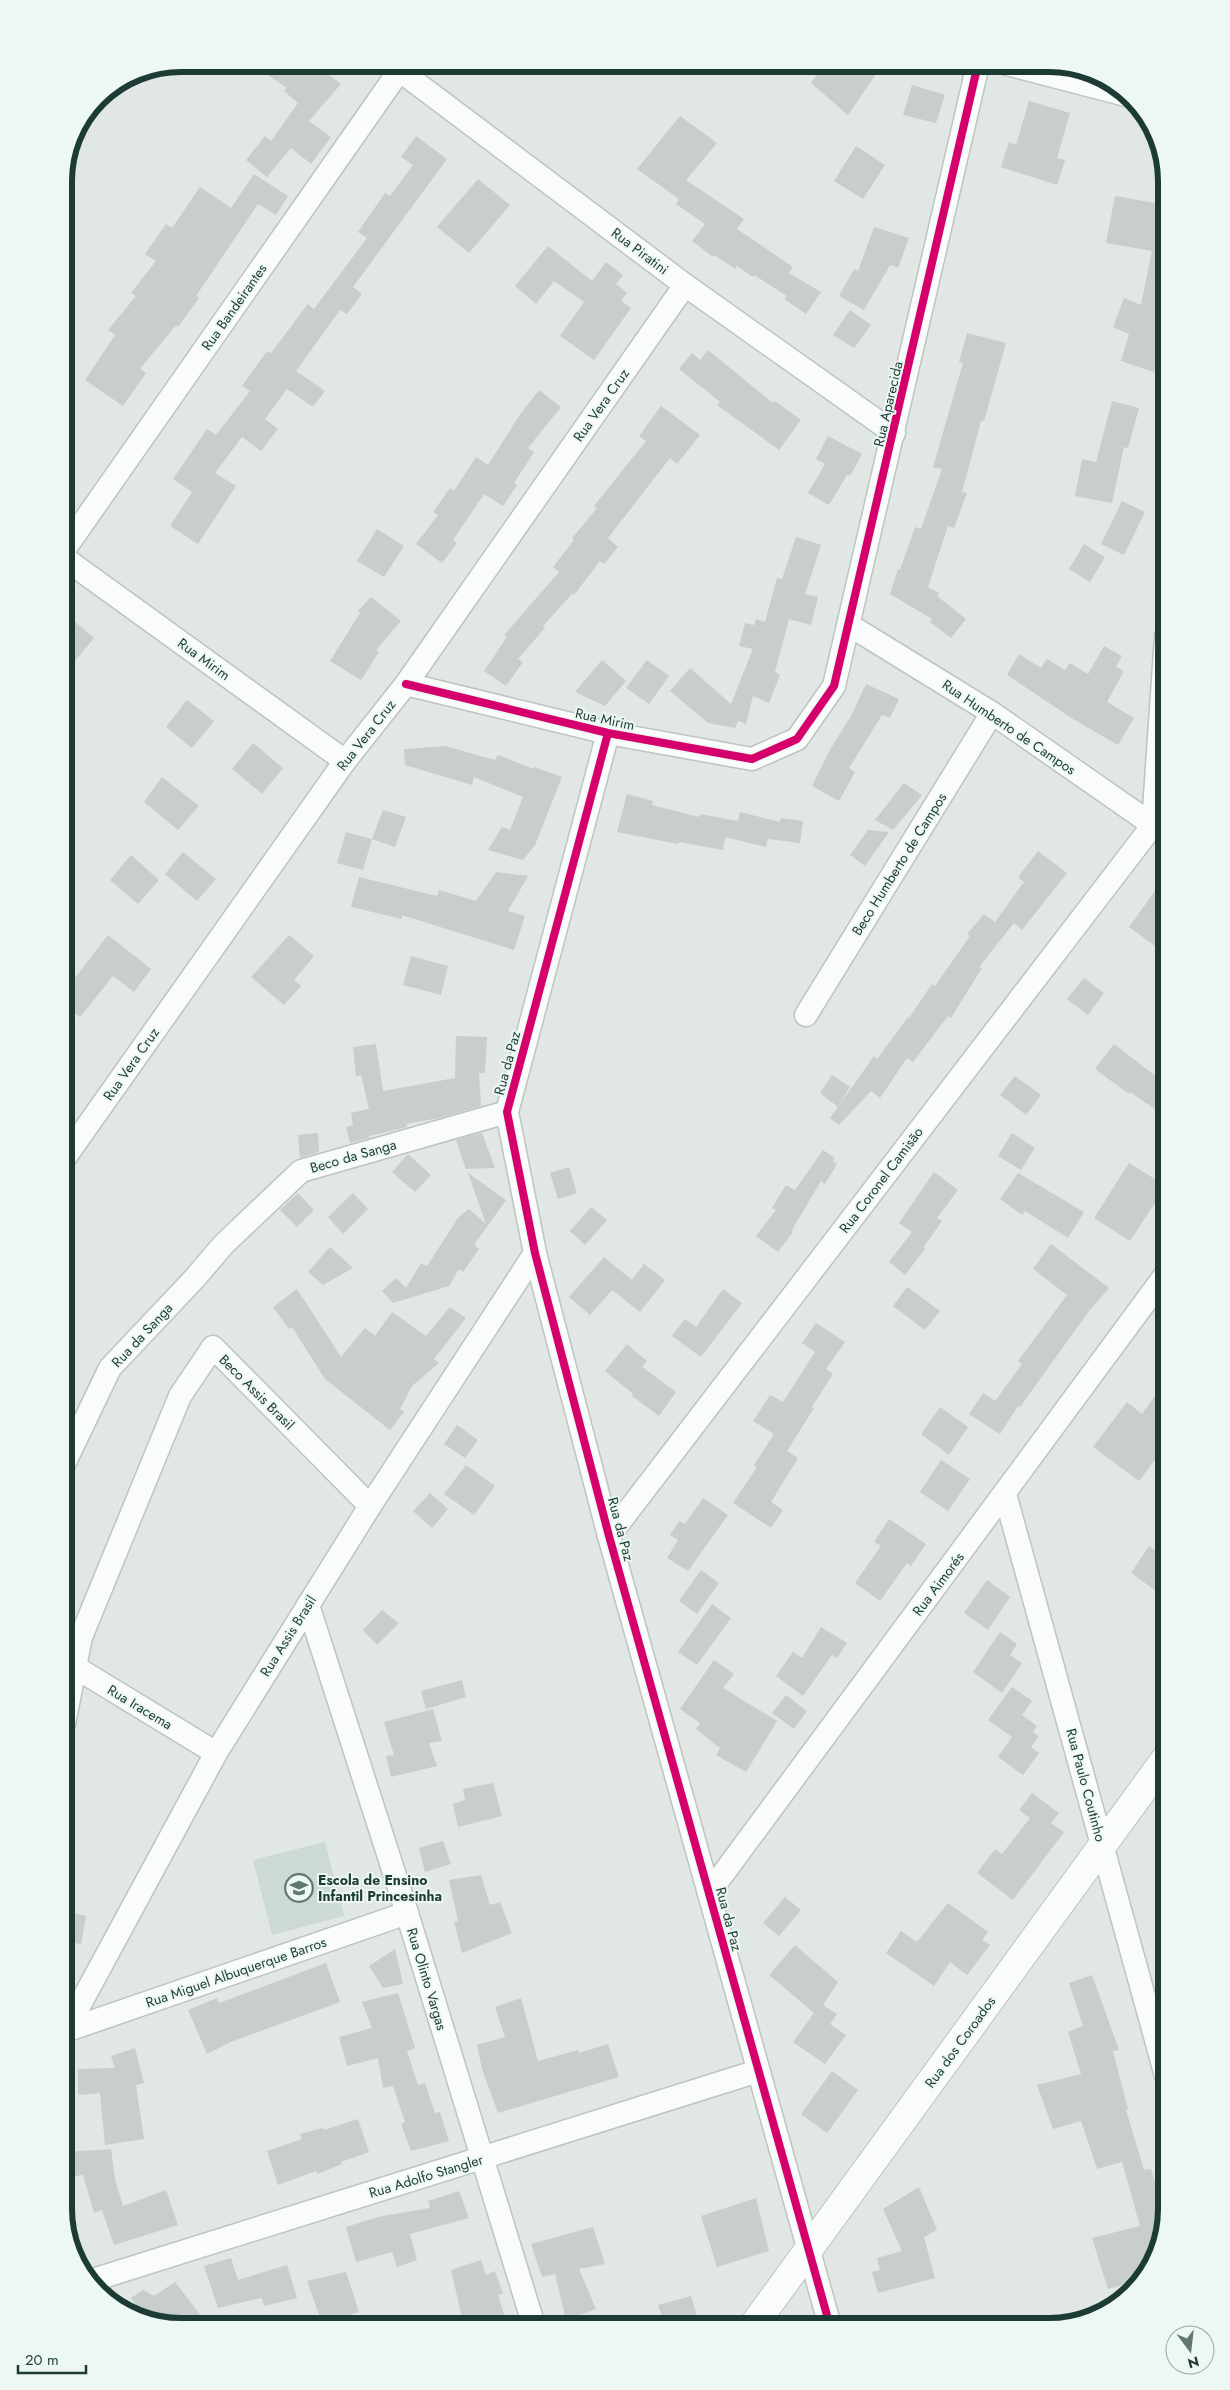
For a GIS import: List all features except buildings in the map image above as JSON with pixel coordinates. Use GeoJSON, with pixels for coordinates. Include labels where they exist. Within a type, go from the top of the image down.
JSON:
{"type":"FeatureCollection","features":[{"type":"Feature","properties":{"kind":"street","name":"Rua Bandeirantes"},"geometry":{"type":"LineString","coordinates":[[73,537],[394,72]]}},
{"type":"Feature","properties":{"kind":"street","name":"Rua Piratini"},"geometry":{"type":"LineString","coordinates":[[406,72],[685,285],[894,433]]}},
{"type":"Feature","properties":{"kind":"street","name":"Rua Aparecida"},"geometry":{"type":"LineString","coordinates":[[797,739],[834,686],[976,73]]}},
{"type":"Feature","properties":{"kind":"street"},"geometry":{"type":"LineString","coordinates":[[1041,73],[1108,90]]}},
{"type":"Feature","properties":{"kind":"street","name":"Rua Vera Cruz"},"geometry":{"type":"LineString","coordinates":[[73,1147],[345,761],[406,684],[685,285]]}},
{"type":"Feature","properties":{"kind":"street","name":"Rua Mirim"},"geometry":{"type":"LineString","coordinates":[[73,564],[345,761]]}},
{"type":"Feature","properties":{"kind":"street","name":"Rua Humberto de Campos"},"geometry":{"type":"LineString","coordinates":[[849,625],[992,713],[1158,829]]}},
{"type":"Feature","properties":{"kind":"street","name":"Rua Mirim"},"geometry":{"type":"LineString","coordinates":[[406,684],[608,734],[752,759],[797,739]]}},
{"type":"Feature","properties":{"kind":"street","name":"Beco Humberto de Campos"},"geometry":{"type":"LineString","coordinates":[[806,1015],[992,713]]}},
{"type":"Feature","properties":{"kind":"street","name":"Rua da Paz"},"geometry":{"type":"LineString","coordinates":[[608,734],[507,1112],[535,1253],[609,1536],[828,2318]]}},
{"type":"Feature","properties":{"kind":"street","name":"Rua Coronel Camisão"},"geometry":{"type":"LineString","coordinates":[[609,1536],[1158,833]]}},
{"type":"Feature","properties":{"kind":"street","name":"Beco da Sanga"},"geometry":{"type":"LineString","coordinates":[[224,1244],[301,1171],[507,1112]]}},
{"type":"Feature","properties":{"kind":"street","name":"Rua da Sanga"},"geometry":{"type":"LineString","coordinates":[[72,1447],[110,1368],[195,1278],[224,1244]]}},
{"type":"Feature","properties":{"kind":"street","name":"Rua Assis Brasil"},"geometry":{"type":"LineString","coordinates":[[72,2017],[216,1752],[370,1506],[535,1253]]}},
{"type":"Feature","properties":{"kind":"street","name":"Rua Aimorés"},"geometry":{"type":"LineString","coordinates":[[709,1893],[1158,1285]]}},
{"type":"Feature","properties":{"kind":"street","name":"Beco Assis Brasil"},"geometry":{"type":"LineString","coordinates":[[72,1658],[180,1396],[213,1347],[370,1506]]}},
{"type":"Feature","properties":{"kind":"street","name":"Rua Paulo Coutinho"},"geometry":{"type":"LineString","coordinates":[[1005,1494],[1158,2047]]}},
{"type":"Feature","properties":{"kind":"street","name":"Rua Olinto Vargas"},"geometry":{"type":"LineString","coordinates":[[308,1605],[407,1913],[531,2317]]}},
{"type":"Feature","properties":{"kind":"street","name":"Rua Iracema"},"geometry":{"type":"LineString","coordinates":[[72,1665],[216,1752]]}},
{"type":"Feature","properties":{"kind":"street","name":"Rua dos Coroados"},"geometry":{"type":"LineString","coordinates":[[759,2318],[1158,1769]]}},
{"type":"Feature","properties":{"kind":"street","name":"Rua Miguel Albuquerque Barros"},"geometry":{"type":"LineString","coordinates":[[72,2029],[407,1913]]}},
{"type":"Feature","properties":{"kind":"street","name":"Rua Adolfo Stangler"},"geometry":{"type":"LineString","coordinates":[[98,2278],[758,2071]]}},
{"type":"Feature","properties":{"kind":"shaded area","name":"Escola de Ensino Infantil Princesinha"},"geometry":{"type":"Polygon","coordinates":[[[325,1842],[344,1916],[272,1935],[253,1860],[325,1842]]]}},
{"type":"Feature","properties":{"kind":"cycle path"},"geometry":{"type":"LineString","coordinates":[[406,684],[608,733],[752,759],[797,739],[834,686],[976,73]]}},
{"type":"Feature","properties":{"kind":"cycle path"},"geometry":{"type":"LineString","coordinates":[[608,733],[507,1112],[535,1253],[609,1536],[828,2318]]}},
{"type":"Feature","properties":{"kind":"place","name":"Escola de Ensino Infantil Princesinha"},"geometry":{"type":"Point","coordinates":[299,1888]}}]}
